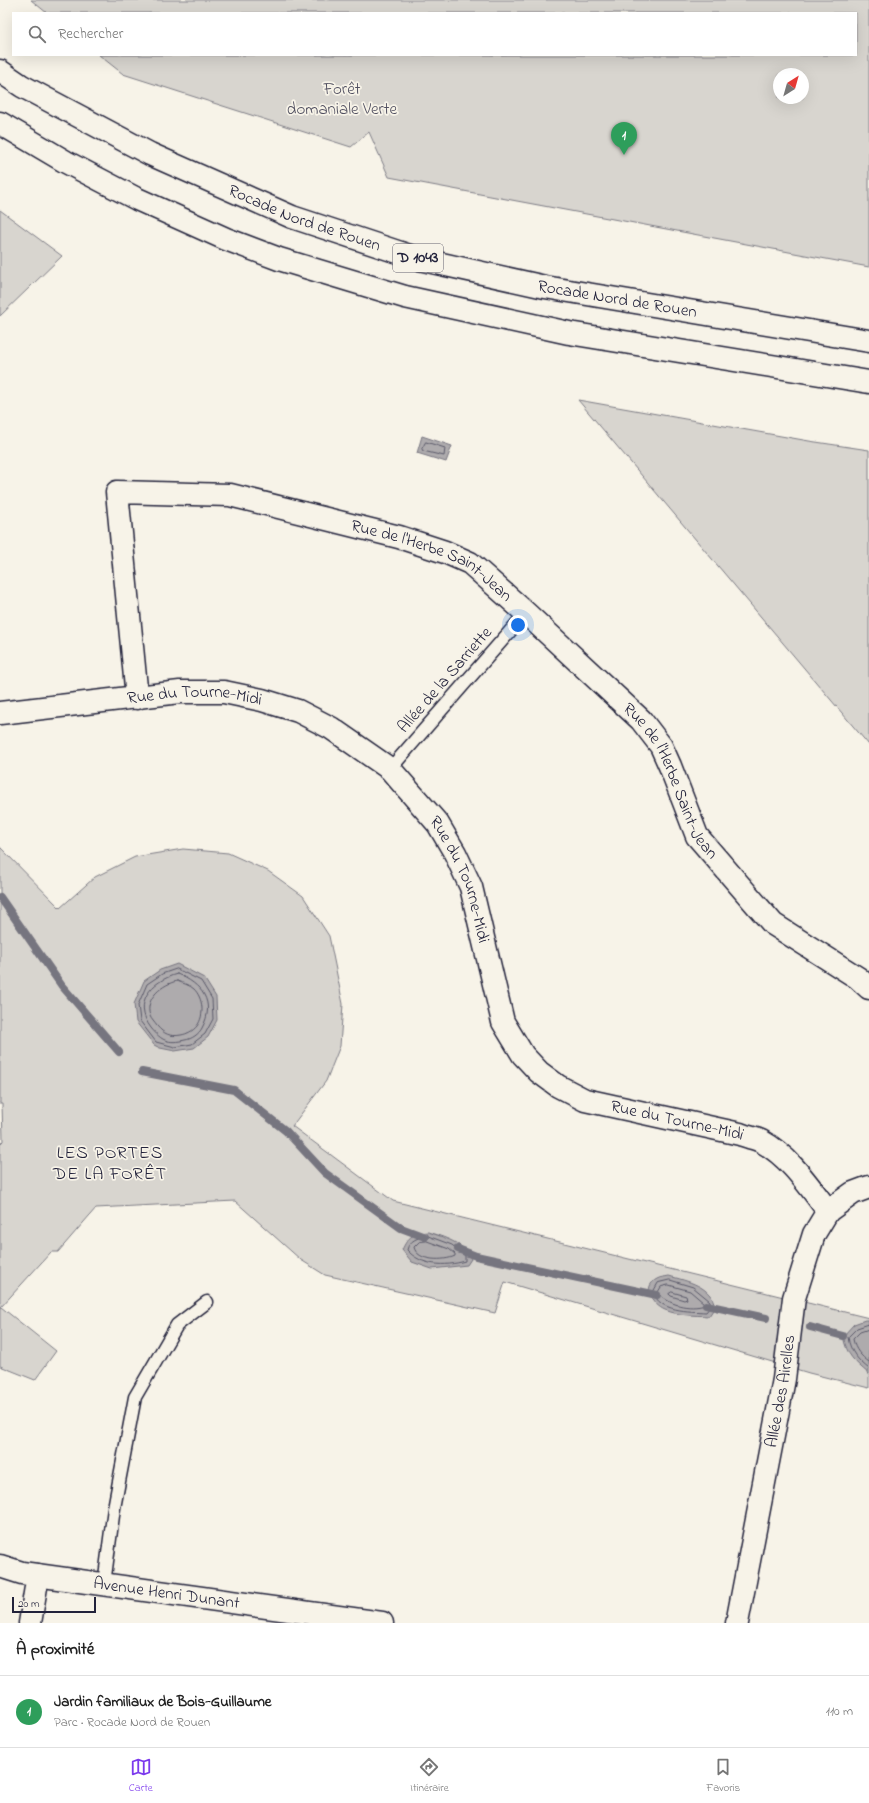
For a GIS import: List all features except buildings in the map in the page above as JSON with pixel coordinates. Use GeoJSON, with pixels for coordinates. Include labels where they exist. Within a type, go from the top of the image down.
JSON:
{"type":"FeatureCollection","features":[{"type":"Feature","properties":{"kind":"main road","name":"Rocade Nord de Rouen"},"geometry":{"type":"LineString","coordinates":[[0,71],[22,86],[150,154],[292,217],[419,259],[545,287],[869,341]]}},
{"type":"Feature","properties":{"kind":"main road","name":"D 1043"},"geometry":{"type":"LineString","coordinates":[[0,123],[66,162],[130,195],[226,238],[280,259],[398,295],[569,332],[869,382]]}},
{"type":"Feature","properties":{"kind":"main road","name":"Rue de l'Herbe Saint-Jean"},"geometry":{"type":"LineString","coordinates":[[137,698],[117,492],[230,495],[399,537],[445,552],[470,564],[526,613],[641,720],[661,746],[696,836],[773,924],[858,978],[869,988]]}},
{"type":"Feature","properties":{"kind":"main road","name":"Rue du Tourne-Midi"},"geometry":{"type":"LineString","coordinates":[[0,713],[180,692],[224,692],[262,700],[298,711],[331,728],[390,769],[438,824],[455,853],[470,887],[503,1022],[523,1055],[539,1072],[558,1086],[585,1100],[740,1134],[760,1141],[782,1156],[828,1211]]}},
{"type":"Feature","properties":{"kind":"main road","name":"Allée des Airelles"},"geometry":{"type":"LineString","coordinates":[[737,1623],[784,1379],[794,1298],[814,1234],[828,1211],[853,1193],[869,1187]]}},
{"type":"Feature","properties":{"kind":"main road","name":"Avenue Henri Dunant"},"geometry":{"type":"LineString","coordinates":[[0,1566],[22,1573],[382,1623]]}},
{"type":"Feature","properties":{"kind":"main road"},"geometry":{"type":"LineString","coordinates":[[30,1623],[38,1575]]}},
{"type":"Feature","properties":{"kind":"lane","name":"Allée de la Sarriette"},"geometry":{"type":"LineString","coordinates":[[390,769],[526,613]]}},
{"type":"Feature","properties":{"kind":"lane"},"geometry":{"type":"LineString","coordinates":[[104,1584],[114,1508],[135,1397],[177,1325],[207,1302]]}},
{"type":"Feature","properties":{"kind":"green space","name":"Forêt domaniale Verte"},"geometry":{"type":"Polygon","coordinates":[[[31,0],[869,0],[869,267],[389,177],[369,132],[351,147],[123,74],[100,56],[857,56],[857,12],[46,12],[31,0]]]}},
{"type":"Feature","properties":{"kind":"green space"},"geometry":{"type":"Polygon","coordinates":[[[0,210],[62,256],[0,316],[0,210]]]}},
{"type":"Feature","properties":{"kind":"green space"},"geometry":{"type":"Polygon","coordinates":[[[578,400],[809,441],[869,450],[869,745],[578,400]]]}},
{"type":"Feature","properties":{"kind":"green space"},"geometry":{"type":"Polygon","coordinates":[[[0,847],[60,908],[95,877],[135,857],[183,849],[228,853],[268,871],[303,896],[329,936],[343,1004],[340,1046],[326,1081],[292,1126],[393,1201],[869,1318],[869,1388],[809,1373],[505,1282],[495,1313],[325,1275],[301,1260],[235,1201],[96,1208],[58,1252],[51,1252],[1,1307],[56,1351],[35,1380],[0,1366],[0,1144],[3,1141],[2,1104],[0,1104],[0,847]]]}},
{"type":"Feature","properties":{"kind":"water"},"geometry":{"type":"Polygon","coordinates":[[[422,436],[452,446],[446,462],[417,453],[422,436]]]}},
{"type":"Feature","properties":{"kind":"water"},"geometry":{"type":"Polygon","coordinates":[[[177,964],[204,978],[216,997],[217,1020],[208,1037],[194,1048],[175,1051],[160,1048],[154,1045],[136,1022],[134,1004],[144,981],[160,970],[177,964]]]}},
{"type":"Feature","properties":{"kind":"water"},"geometry":{"type":"Polygon","coordinates":[[[428,1232],[453,1241],[464,1249],[471,1259],[467,1265],[432,1269],[412,1262],[402,1250],[404,1245],[409,1238],[415,1234],[428,1232]]]}},
{"type":"Feature","properties":{"kind":"water"},"geometry":{"type":"Polygon","coordinates":[[[669,1276],[691,1282],[704,1289],[709,1294],[715,1307],[709,1316],[676,1313],[665,1310],[656,1304],[650,1296],[649,1291],[652,1282],[661,1277],[669,1276]]]}},
{"type":"Feature","properties":{"kind":"water"},"geometry":{"type":"Polygon","coordinates":[[[869,1320],[869,1374],[852,1358],[847,1349],[843,1336],[854,1324],[869,1320]]]}},
{"type":"Feature","properties":{"kind":"waterway"},"geometry":{"type":"LineString","coordinates":[[0,897],[62,986],[119,1052]]}},
{"type":"Feature","properties":{"kind":"waterway"},"geometry":{"type":"LineString","coordinates":[[142,1072],[234,1090],[286,1131],[325,1173],[401,1228],[425,1237]]}},
{"type":"Feature","properties":{"kind":"waterway"},"geometry":{"type":"LineString","coordinates":[[458,1249],[476,1256],[657,1295]]}},
{"type":"Feature","properties":{"kind":"waterway"},"geometry":{"type":"LineString","coordinates":[[706,1305],[766,1318]]}},
{"type":"Feature","properties":{"kind":"waterway"},"geometry":{"type":"LineString","coordinates":[[810,1327],[843,1336]]}},
{"type":"Feature","properties":{"kind":"place","name":"Jardin familiaux de Bois-Guillaume"},"geometry":{"type":"Point","coordinates":[624,155]}},
{"type":"Feature","properties":{"kind":"district","name":"LES PORTES DE LA FORÊT"},"geometry":{"type":"Point","coordinates":[110,1164]}}]}
